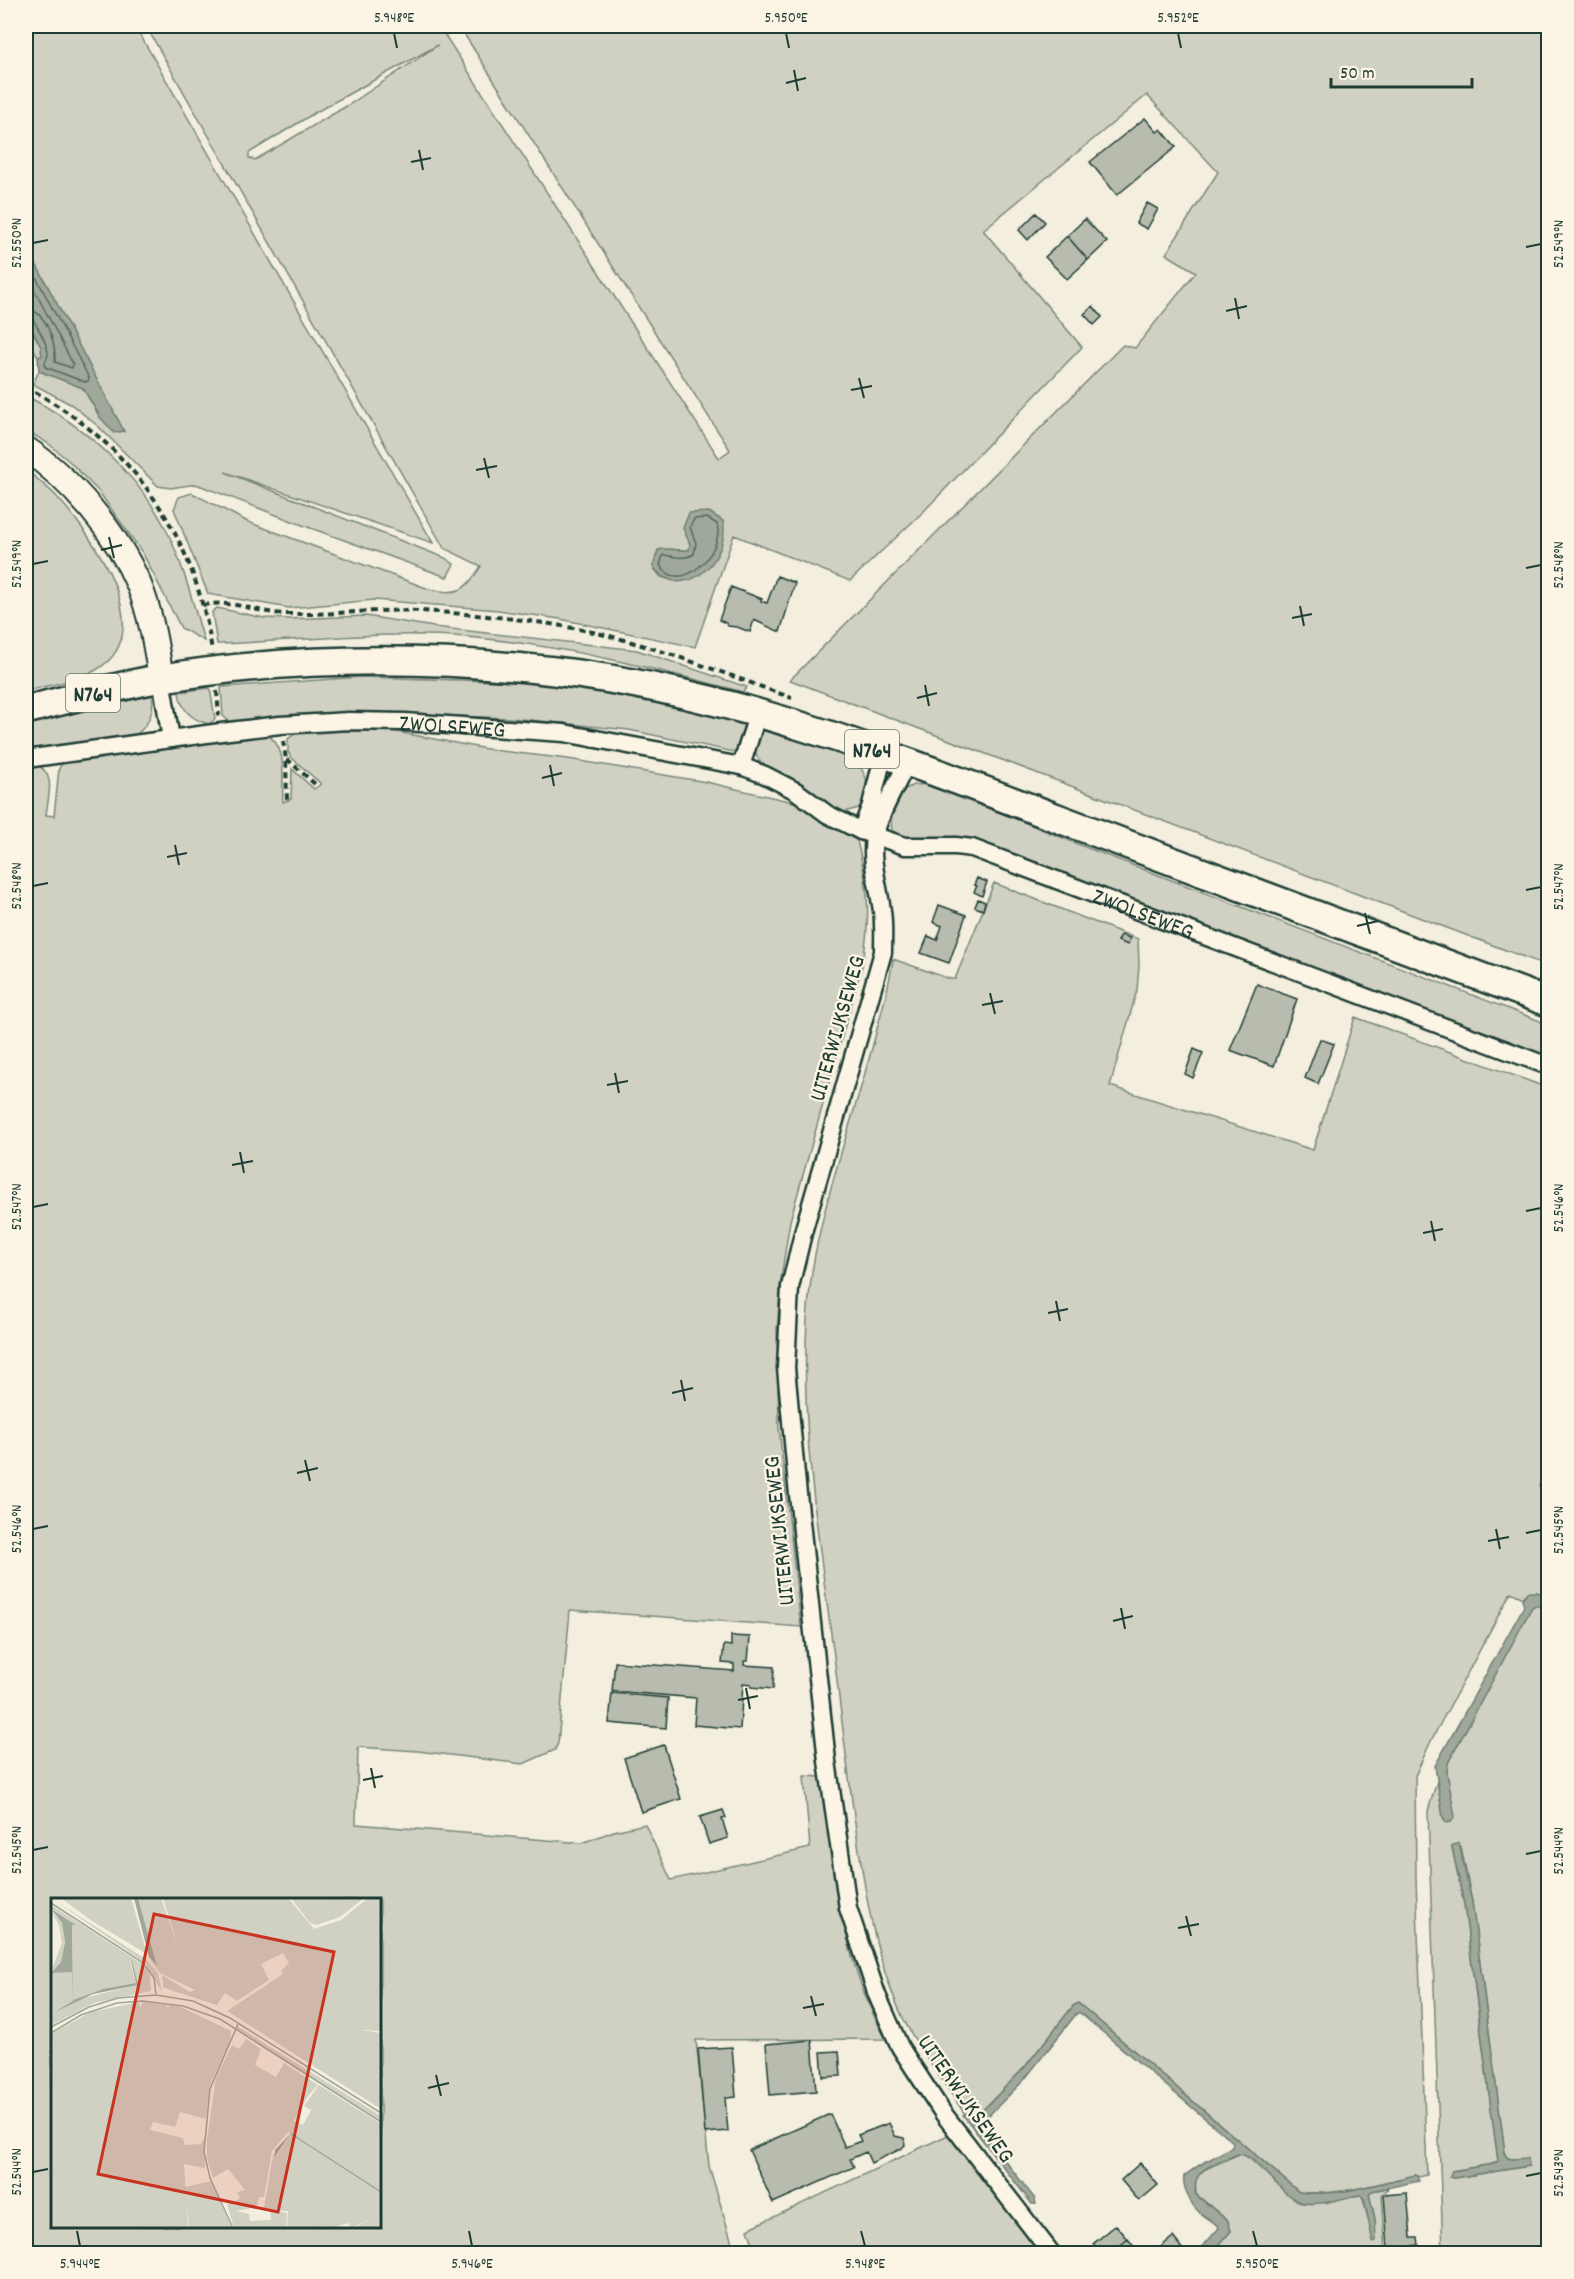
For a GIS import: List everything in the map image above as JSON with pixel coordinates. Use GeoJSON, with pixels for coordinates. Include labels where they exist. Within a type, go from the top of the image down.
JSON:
{"type":"FeatureCollection","features":[{"type":"Feature","properties":{"kind":"main road"},"geometry":{"type":"LineString","coordinates":[[26,449],[66,481],[114,540],[126,560],[145,604],[161,678]]}},
{"type":"Feature","properties":{"kind":"main road","name":"N764"},"geometry":{"type":"LineString","coordinates":[[26,710],[161,678],[290,664],[394,660],[487,664],[557,671],[620,681],[759,712],[896,757],[1548,1002]]}},
{"type":"Feature","properties":{"kind":"street"},"geometry":{"type":"LineString","coordinates":[[161,678],[171,739]]}},
{"type":"Feature","properties":{"kind":"street"},"geometry":{"type":"LineString","coordinates":[[741,766],[759,712]]}},
{"type":"Feature","properties":{"kind":"street","name":"ZWOLSEWEG"},"geometry":{"type":"LineString","coordinates":[[26,759],[280,725],[349,721],[507,728],[575,735],[741,766],[796,791],[827,814],[868,833],[905,846],[972,848],[1548,1066]]}},
{"type":"Feature","properties":{"kind":"street","name":"UITERWIJKSEWEG"},"geometry":{"type":"LineString","coordinates":[[868,833],[896,757]]}},
{"type":"Feature","properties":{"kind":"street","name":"UITERWIJKSEWEG"},"geometry":{"type":"LineString","coordinates":[[896,757],[871,805],[868,833],[883,914],[882,952],[790,1287],[786,1368],[796,1485],[827,1761],[848,1908],[877,1995],[900,2047],[942,2113],[1052,2253]]}},
{"type":"Feature","properties":{"kind":"path"},"geometry":{"type":"LineString","coordinates":[[26,387],[74,416],[92,430],[139,477],[156,499],[176,534],[203,605],[221,732]]}},
{"type":"Feature","properties":{"kind":"path"},"geometry":{"type":"LineString","coordinates":[[280,725],[286,759],[287,800]]}},
{"type":"Feature","properties":{"kind":"path"},"geometry":{"type":"LineString","coordinates":[[286,759],[317,786]]}},
{"type":"Feature","properties":{"kind":"shaded area"},"geometry":{"type":"Polygon","coordinates":[[[26,26],[135,26],[433,543],[225,472],[445,558],[454,564],[447,577],[196,484],[171,488],[158,486],[99,427],[72,405],[33,384],[39,371],[83,388],[100,417],[123,431],[26,245],[26,26]]]}},
{"type":"Feature","properties":{"kind":"shaded area"},"geometry":{"type":"Polygon","coordinates":[[[146,26],[439,26],[719,458],[730,450],[459,26],[1548,26],[1548,966],[790,680],[1123,345],[1135,348],[1196,272],[1166,254],[1218,172],[1147,95],[983,230],[1082,347],[924,511],[850,581],[734,535],[695,647],[560,619],[498,610],[374,600],[289,608],[208,594],[174,509],[179,497],[192,493],[248,522],[429,589],[447,592],[460,590],[471,581],[481,566],[444,548],[146,26]],[[438,45],[316,112],[249,153],[249,158],[255,160],[350,104],[438,45]],[[683,528],[690,544],[689,550],[658,551],[653,567],[661,577],[679,582],[709,565],[683,528]]]}},
{"type":"Feature","properties":{"kind":"shaded area"},"geometry":{"type":"Polygon","coordinates":[[[26,318],[41,347],[42,356],[38,357],[26,334],[26,318]]]}},
{"type":"Feature","properties":{"kind":"shaded area"},"geometry":{"type":"Polygon","coordinates":[[[26,396],[47,407],[87,435],[123,468],[139,487],[165,527],[177,555],[204,641],[181,628],[142,552],[99,492],[49,444],[26,430],[26,396]]]}},
{"type":"Feature","properties":{"kind":"shaded area"},"geometry":{"type":"Polygon","coordinates":[[[26,470],[46,486],[71,513],[102,558],[114,583],[122,608],[123,632],[115,653],[96,670],[71,680],[26,691],[26,470]]]}},
{"type":"Feature","properties":{"kind":"shaded area"},"geometry":{"type":"Polygon","coordinates":[[[217,608],[264,618],[366,616],[434,627],[637,650],[747,687],[743,692],[641,666],[572,652],[467,637],[373,635],[217,644],[212,612],[217,608]]]}},
{"type":"Feature","properties":{"kind":"shaded area"},"geometry":{"type":"Polygon","coordinates":[[[361,677],[524,682],[641,695],[689,710],[748,724],[739,753],[629,730],[511,718],[398,714],[313,715],[231,723],[223,716],[221,687],[361,677]]]}},
{"type":"Feature","properties":{"kind":"shaded area"},"geometry":{"type":"Polygon","coordinates":[[[210,688],[215,719],[209,724],[197,720],[188,713],[182,704],[179,692],[210,688]]]}},
{"type":"Feature","properties":{"kind":"shaded area"},"geometry":{"type":"Polygon","coordinates":[[[153,695],[150,717],[136,735],[26,752],[26,724],[153,695]]]}},
{"type":"Feature","properties":{"kind":"shaded area"},"geometry":{"type":"Polygon","coordinates":[[[758,728],[848,755],[860,766],[866,778],[867,795],[859,808],[844,812],[831,806],[790,777],[761,763],[754,746],[758,728]]]}},
{"type":"Feature","properties":{"kind":"shaded area"},"geometry":{"type":"Polygon","coordinates":[[[299,731],[392,731],[492,750],[568,759],[706,782],[802,804],[857,841],[866,888],[868,918],[865,949],[790,1221],[781,1278],[777,1330],[779,1428],[801,1627],[570,1610],[558,1743],[555,1750],[523,1764],[418,1751],[358,1747],[356,1824],[582,1843],[614,1831],[645,1824],[671,1880],[810,1848],[804,1776],[824,1777],[836,1878],[849,1944],[870,2008],[886,2039],[696,2040],[709,2166],[735,2253],[26,2254],[26,766],[36,764],[47,774],[50,786],[46,815],[54,816],[59,769],[68,759],[264,733],[278,746],[281,754],[283,802],[291,799],[292,769],[314,789],[321,784],[288,752],[288,739],[299,731]]]}},
{"type":"Feature","properties":{"kind":"shaded area"},"geometry":{"type":"Polygon","coordinates":[[[930,784],[1085,847],[1548,1024],[1548,1058],[979,842],[954,837],[907,837],[892,831],[891,820],[900,792],[913,785],[930,784]]]}},
{"type":"Feature","properties":{"kind":"shaded area"},"geometry":{"type":"Polygon","coordinates":[[[994,883],[1138,939],[1137,990],[1110,1086],[1313,1150],[1355,1017],[1548,1088],[1548,1459],[1539,1486],[1548,1489],[1548,1597],[1537,1592],[1524,1595],[1523,1598],[1511,1592],[1431,1741],[1415,1776],[1416,1879],[1427,2175],[1419,2177],[1416,2175],[1328,2193],[1299,2192],[1078,2003],[1073,2006],[1024,2068],[975,2118],[964,2113],[920,2048],[890,1988],[869,1909],[859,1850],[816,1522],[807,1422],[805,1371],[807,1321],[812,1272],[825,1211],[869,1059],[893,959],[955,979],[994,883]]]}},
{"type":"Feature","properties":{"kind":"shaded area"},"geometry":{"type":"Polygon","coordinates":[[[1536,1605],[1548,1610],[1548,2253],[1443,2253],[1428,1811],[1437,1781],[1443,1817],[1446,1822],[1451,1822],[1448,1763],[1532,1606],[1536,1605]],[[1461,1846],[1452,1847],[1464,1904],[1498,2161],[1493,2164],[1452,2171],[1454,2178],[1529,2166],[1506,2157],[1505,2153],[1472,1902],[1461,1846]]]}},
{"type":"Feature","properties":{"kind":"shaded area"},"geometry":{"type":"Polygon","coordinates":[[[950,2134],[1044,2253],[756,2253],[748,2229],[950,2134]]]}},
{"type":"Feature","properties":{"kind":"shaded area"},"geometry":{"type":"Polygon","coordinates":[[[1241,2153],[1292,2198],[1301,2203],[1361,2195],[1374,2242],[1375,2219],[1369,2194],[1371,2191],[1388,2188],[1382,2194],[1386,2253],[1212,2253],[1231,2231],[1228,2221],[1196,2194],[1195,2179],[1199,2172],[1241,2153]]]}},
{"type":"Feature","properties":{"kind":"water"},"geometry":{"type":"Polygon","coordinates":[[[26,245],[124,431],[114,433],[100,417],[83,388],[39,371],[38,357],[42,356],[41,347],[26,318],[26,245]]]}},
{"type":"Feature","properties":{"kind":"water"},"geometry":{"type":"Polygon","coordinates":[[[709,512],[723,521],[724,535],[713,562],[691,579],[678,581],[665,578],[653,567],[658,550],[689,550],[690,544],[683,528],[689,513],[709,512]]]}},
{"type":"Feature","properties":{"kind":"water"},"geometry":{"type":"Polygon","coordinates":[[[1527,1592],[1537,1592],[1548,1597],[1548,1610],[1536,1605],[1532,1607],[1448,1763],[1447,1772],[1455,1817],[1451,1822],[1446,1823],[1443,1817],[1435,1766],[1524,1606],[1522,1599],[1527,1592]]]}},
{"type":"Feature","properties":{"kind":"water"},"geometry":{"type":"Polygon","coordinates":[[[1459,1843],[1472,1902],[1505,2153],[1506,2157],[1511,2159],[1528,2158],[1529,2166],[1454,2178],[1450,2177],[1452,2171],[1493,2164],[1498,2161],[1464,1904],[1452,1847],[1459,1843]]]}},
{"type":"Feature","properties":{"kind":"water"},"geometry":{"type":"Polygon","coordinates":[[[1078,2003],[1299,2192],[1343,2191],[1416,2175],[1419,2181],[1372,2191],[1369,2194],[1375,2219],[1376,2241],[1373,2242],[1364,2199],[1361,2195],[1312,2204],[1296,2200],[1279,2187],[1256,2162],[1238,2154],[1207,2167],[1197,2178],[1196,2195],[1228,2221],[1231,2231],[1212,2253],[1197,2253],[1219,2228],[1193,2205],[1186,2190],[1184,2176],[1232,2147],[1233,2142],[1080,2013],[1077,2013],[1024,2080],[978,2126],[1035,2199],[1036,2204],[1032,2204],[963,2115],[968,2113],[971,2118],[975,2118],[1024,2068],[1073,2006],[1078,2003]]]}},
{"type":"Feature","properties":{"kind":"building"},"geometry":{"type":"Polygon","coordinates":[[[1145,118],[1157,132],[1161,129],[1176,147],[1117,195],[1090,162],[1145,118]]]}},
{"type":"Feature","properties":{"kind":"building"},"geometry":{"type":"Polygon","coordinates":[[[1147,203],[1158,209],[1147,229],[1136,223],[1147,203]]]}},
{"type":"Feature","properties":{"kind":"building"},"geometry":{"type":"Polygon","coordinates":[[[1036,213],[1045,222],[1028,240],[1019,230],[1036,213]]]}},
{"type":"Feature","properties":{"kind":"building"},"geometry":{"type":"Polygon","coordinates":[[[1085,219],[1107,242],[1088,260],[1067,236],[1085,219]]]}},
{"type":"Feature","properties":{"kind":"building"},"geometry":{"type":"Polygon","coordinates":[[[1067,236],[1088,260],[1067,279],[1045,257],[1067,236]]]}},
{"type":"Feature","properties":{"kind":"building"},"geometry":{"type":"Polygon","coordinates":[[[1093,306],[1102,317],[1094,325],[1084,314],[1093,306]]]}},
{"type":"Feature","properties":{"kind":"building"},"geometry":{"type":"Polygon","coordinates":[[[777,576],[795,583],[780,632],[754,620],[750,632],[728,626],[719,620],[731,587],[767,603],[777,576]]]}},
{"type":"Feature","properties":{"kind":"building"},"geometry":{"type":"Polygon","coordinates":[[[977,878],[987,882],[982,896],[974,892],[977,878]]]}},
{"type":"Feature","properties":{"kind":"building"},"geometry":{"type":"Polygon","coordinates":[[[978,899],[985,902],[983,910],[975,907],[978,899]]]}},
{"type":"Feature","properties":{"kind":"building"},"geometry":{"type":"Polygon","coordinates":[[[939,905],[966,915],[949,963],[921,953],[928,936],[937,940],[942,926],[933,922],[939,905]]]}},
{"type":"Feature","properties":{"kind":"building"},"geometry":{"type":"Polygon","coordinates":[[[1121,935],[1130,938],[1128,945],[1118,941],[1121,935]]]}},
{"type":"Feature","properties":{"kind":"building"},"geometry":{"type":"Polygon","coordinates":[[[1257,984],[1297,999],[1274,1066],[1230,1050],[1257,984]]]}},
{"type":"Feature","properties":{"kind":"building"},"geometry":{"type":"Polygon","coordinates":[[[1320,1039],[1334,1044],[1318,1084],[1305,1078],[1320,1039]]]}},
{"type":"Feature","properties":{"kind":"building"},"geometry":{"type":"Polygon","coordinates":[[[1194,1049],[1203,1053],[1193,1078],[1185,1074],[1194,1049]]]}},
{"type":"Feature","properties":{"kind":"building"},"geometry":{"type":"Polygon","coordinates":[[[731,1636],[750,1637],[748,1661],[744,1661],[744,1665],[774,1667],[773,1689],[751,1687],[751,1684],[743,1683],[740,1729],[694,1725],[696,1698],[612,1691],[615,1662],[734,1671],[734,1664],[722,1663],[724,1645],[731,1646],[731,1636]]]}},
{"type":"Feature","properties":{"kind":"building"},"geometry":{"type":"Polygon","coordinates":[[[612,1693],[668,1698],[666,1728],[609,1723],[612,1693]]]}},
{"type":"Feature","properties":{"kind":"building"},"geometry":{"type":"Polygon","coordinates":[[[664,1745],[681,1799],[641,1812],[624,1758],[664,1745]]]}},
{"type":"Feature","properties":{"kind":"building"},"geometry":{"type":"Polygon","coordinates":[[[723,1810],[726,1818],[722,1819],[728,1838],[709,1844],[700,1817],[723,1810]]]}},
{"type":"Feature","properties":{"kind":"building"},"geometry":{"type":"Polygon","coordinates":[[[812,2040],[816,2091],[770,2095],[766,2044],[812,2040]]]}},
{"type":"Feature","properties":{"kind":"building"},"geometry":{"type":"Polygon","coordinates":[[[732,2047],[736,2097],[725,2098],[728,2131],[705,2133],[698,2049],[732,2047]]]}},
{"type":"Feature","properties":{"kind":"building"},"geometry":{"type":"Polygon","coordinates":[[[839,2051],[841,2076],[823,2077],[821,2052],[839,2051]]]}},
{"type":"Feature","properties":{"kind":"building"},"geometry":{"type":"Polygon","coordinates":[[[830,2114],[845,2147],[861,2141],[858,2135],[889,2123],[895,2136],[904,2138],[905,2145],[871,2163],[866,2152],[850,2159],[854,2167],[773,2203],[749,2150],[830,2114]]]}},
{"type":"Feature","properties":{"kind":"building"},"geometry":{"type":"Polygon","coordinates":[[[1140,2163],[1158,2185],[1139,2201],[1121,2180],[1140,2163]]]}},
{"type":"Feature","properties":{"kind":"building"},"geometry":{"type":"Polygon","coordinates":[[[1407,2193],[1411,2237],[1418,2237],[1419,2245],[1388,2248],[1384,2195],[1407,2193]]]}},
{"type":"Feature","properties":{"kind":"building"},"geometry":{"type":"Polygon","coordinates":[[[1116,2225],[1128,2239],[1110,2254],[1100,2254],[1093,2244],[1116,2225]]]}},
{"type":"Feature","properties":{"kind":"building"},"geometry":{"type":"Polygon","coordinates":[[[1173,2237],[1183,2250],[1179,2254],[1152,2254],[1173,2237]]]}},
{"type":"Feature","properties":{"kind":"building"},"geometry":{"type":"Polygon","coordinates":[[[1128,2239],[1139,2253],[1110,2254],[1128,2239]]]}}]}
